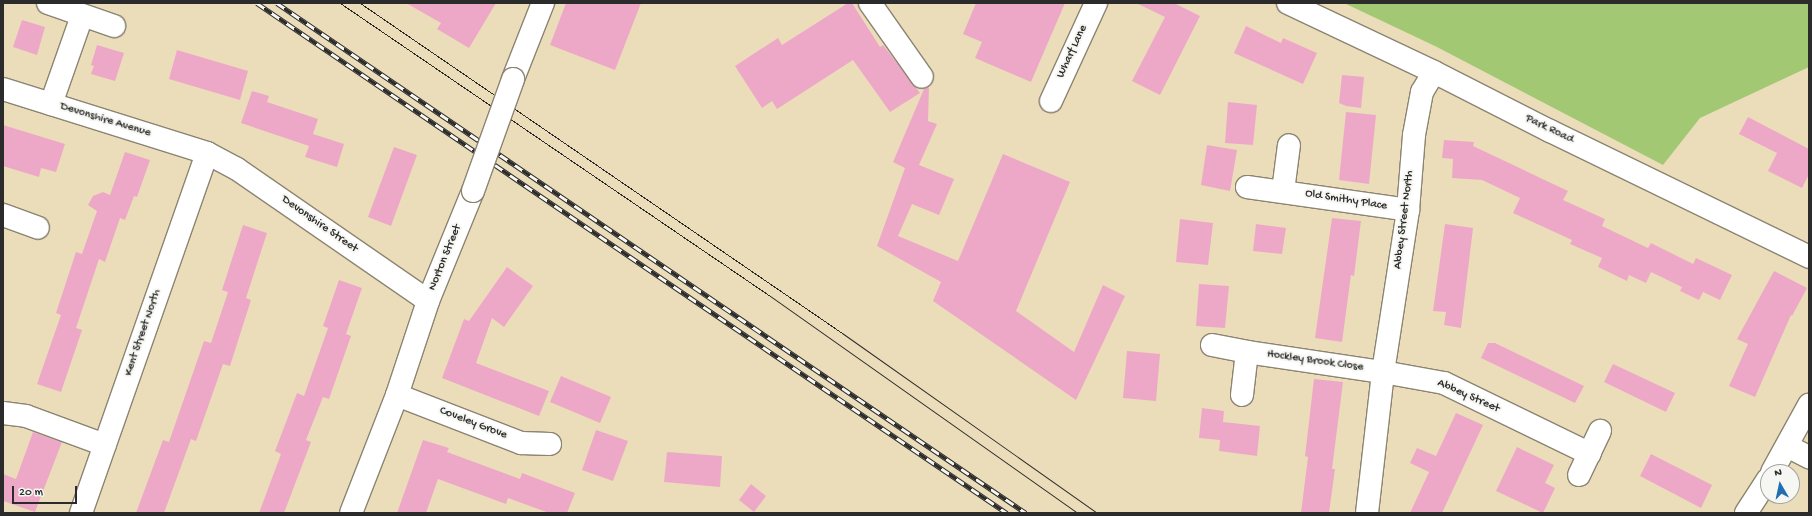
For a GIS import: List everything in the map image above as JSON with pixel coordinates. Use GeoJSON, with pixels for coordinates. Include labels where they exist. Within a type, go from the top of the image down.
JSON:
{"type":"FeatureCollection","features":[{"type":"Feature","properties":{"kind":"street"},"geometry":{"type":"LineString","coordinates":[[48,3],[114,26]]}},
{"type":"Feature","properties":{"kind":"street","name":"Norton Street"},"geometry":{"type":"LineString","coordinates":[[351,513],[397,395],[428,301],[473,191],[513,79],[543,3]]}},
{"type":"Feature","properties":{"kind":"street"},"geometry":{"type":"LineString","coordinates":[[870,3],[922,77]]}},
{"type":"Feature","properties":{"kind":"street","name":"Wharf Lane"},"geometry":{"type":"LineString","coordinates":[[1051,101],[1096,3]]}},
{"type":"Feature","properties":{"kind":"street","name":"Park Road"},"geometry":{"type":"LineString","coordinates":[[1288,3],[1434,72],[1809,257]]}},
{"type":"Feature","properties":{"kind":"street"},"geometry":{"type":"LineString","coordinates":[[51,104],[82,16]]}},
{"type":"Feature","properties":{"kind":"street","name":"Abbey Street North"},"geometry":{"type":"LineString","coordinates":[[1383,372],[1408,210],[1414,135],[1422,92],[1434,72]]}},
{"type":"Feature","properties":{"kind":"street","name":"Devonshire Avenue"},"geometry":{"type":"LineString","coordinates":[[3,89],[207,153]]}},
{"type":"Feature","properties":{"kind":"street"},"geometry":{"type":"LineString","coordinates":[[1283,191],[1289,144]]}},
{"type":"Feature","properties":{"kind":"street","name":"Devonshire Street"},"geometry":{"type":"LineString","coordinates":[[207,153],[237,169],[428,301]]}},
{"type":"Feature","properties":{"kind":"street","name":"Kent Street North"},"geometry":{"type":"LineString","coordinates":[[81,513],[207,153]]}},
{"type":"Feature","properties":{"kind":"street","name":"Old Smithy Place"},"geometry":{"type":"LineString","coordinates":[[1247,186],[1408,210]]}},
{"type":"Feature","properties":{"kind":"street"},"geometry":{"type":"LineString","coordinates":[[3,215],[38,228]]}},
{"type":"Feature","properties":{"kind":"street","name":"Hockley Brook Close"},"geometry":{"type":"LineString","coordinates":[[1212,345],[1247,352],[1383,372]]}},
{"type":"Feature","properties":{"kind":"street"},"geometry":{"type":"LineString","coordinates":[[1242,395],[1247,352]]}},
{"type":"Feature","properties":{"kind":"street"},"geometry":{"type":"LineString","coordinates":[[1367,513],[1383,372]]}},
{"type":"Feature","properties":{"kind":"street","name":"Abbey Street"},"geometry":{"type":"LineString","coordinates":[[1383,372],[1444,383],[1590,454]]}},
{"type":"Feature","properties":{"kind":"street","name":"Coveley Grove"},"geometry":{"type":"LineString","coordinates":[[397,395],[521,443],[550,444]]}},
{"type":"Feature","properties":{"kind":"street"},"geometry":{"type":"LineString","coordinates":[[1777,464],[1809,405]]}},
{"type":"Feature","properties":{"kind":"street"},"geometry":{"type":"LineString","coordinates":[[3,413],[26,416],[105,445]]}},
{"type":"Feature","properties":{"kind":"street"},"geometry":{"type":"LineString","coordinates":[[1580,475],[1600,431]]}},
{"type":"Feature","properties":{"kind":"street"},"geometry":{"type":"LineString","coordinates":[[1787,446],[1809,457]]}},
{"type":"Feature","properties":{"kind":"street"},"geometry":{"type":"LineString","coordinates":[[1746,513],[1760,491]]}},
{"type":"Feature","properties":{"kind":"green space"},"geometry":{"type":"Polygon","coordinates":[[[1344,3],[1809,3],[1809,67],[1700,118],[1663,165],[1437,47],[1344,3]]]}},
{"type":"Feature","properties":{"kind":"building"},"geometry":{"type":"Polygon","coordinates":[[[406,3],[496,3],[469,48],[437,29],[441,23],[406,3]]]}},
{"type":"Feature","properties":{"kind":"building"},"geometry":{"type":"Polygon","coordinates":[[[566,3],[641,3],[615,70],[550,45],[566,3]]]}},
{"type":"Feature","properties":{"kind":"building"},"geometry":{"type":"Polygon","coordinates":[[[848,3],[852,3],[880,47],[883,45],[920,93],[890,112],[853,60],[777,109],[772,101],[762,108],[735,66],[778,38],[782,45],[848,3]]]}},
{"type":"Feature","properties":{"kind":"building"},"geometry":{"type":"Polygon","coordinates":[[[976,3],[1065,3],[1031,82],[975,58],[982,42],[963,34],[976,3]]]}},
{"type":"Feature","properties":{"kind":"building"},"geometry":{"type":"Polygon","coordinates":[[[1136,3],[1174,3],[1200,16],[1160,95],[1132,81],[1165,17],[1136,3]]]}},
{"type":"Feature","properties":{"kind":"building"},"geometry":{"type":"Polygon","coordinates":[[[22,20],[45,27],[37,55],[13,47],[22,20]]]}},
{"type":"Feature","properties":{"kind":"building"},"geometry":{"type":"Polygon","coordinates":[[[1246,26],[1281,43],[1283,38],[1317,53],[1303,84],[1234,53],[1246,26]]]}},
{"type":"Feature","properties":{"kind":"building"},"geometry":{"type":"Polygon","coordinates":[[[97,45],[124,53],[115,81],[91,74],[94,66],[91,65],[97,45]]]}},
{"type":"Feature","properties":{"kind":"building"},"geometry":{"type":"Polygon","coordinates":[[[177,50],[248,71],[240,100],[169,79],[177,50]]]}},
{"type":"Feature","properties":{"kind":"building"},"geometry":{"type":"Polygon","coordinates":[[[1342,75],[1364,77],[1361,108],[1346,106],[1339,103],[1342,75]]]}},
{"type":"Feature","properties":{"kind":"building"},"geometry":{"type":"Polygon","coordinates":[[[929,87],[928,121],[937,124],[919,165],[954,179],[939,215],[912,204],[898,236],[958,261],[1003,154],[1070,182],[1016,311],[1074,352],[1103,285],[1125,296],[1076,400],[933,301],[941,282],[877,246],[905,168],[893,162],[924,89],[929,87]]]}},
{"type":"Feature","properties":{"kind":"building"},"geometry":{"type":"Polygon","coordinates":[[[252,91],[269,96],[267,102],[318,119],[313,134],[344,144],[337,167],[305,157],[309,146],[241,123],[252,91]]]}},
{"type":"Feature","properties":{"kind":"building"},"geometry":{"type":"Polygon","coordinates":[[[1228,102],[1257,105],[1253,145],[1225,143],[1228,102]]]}},
{"type":"Feature","properties":{"kind":"building"},"geometry":{"type":"Polygon","coordinates":[[[1346,112],[1376,115],[1369,184],[1339,180],[1346,112]]]}},
{"type":"Feature","properties":{"kind":"building"},"geometry":{"type":"Polygon","coordinates":[[[1748,117],[1809,149],[1809,174],[1802,188],[1768,171],[1777,153],[1739,134],[1748,117]]]}},
{"type":"Feature","properties":{"kind":"building"},"geometry":{"type":"Polygon","coordinates":[[[3,125],[65,144],[56,172],[41,168],[39,177],[3,166],[3,125]]]}},
{"type":"Feature","properties":{"kind":"building"},"geometry":{"type":"Polygon","coordinates":[[[1444,140],[1474,142],[1473,146],[1568,191],[1563,200],[1605,219],[1602,226],[1648,248],[1651,243],[1693,264],[1696,258],[1732,275],[1720,300],[1703,292],[1699,300],[1680,291],[1682,287],[1651,272],[1646,283],[1629,275],[1627,281],[1598,267],[1602,258],[1570,244],[1572,240],[1513,213],[1520,198],[1482,180],[1452,178],[1453,159],[1442,158],[1444,140]]]}},
{"type":"Feature","properties":{"kind":"building"},"geometry":{"type":"Polygon","coordinates":[[[1207,145],[1237,150],[1230,191],[1201,185],[1207,145]]]}},
{"type":"Feature","properties":{"kind":"building"},"geometry":{"type":"Polygon","coordinates":[[[394,147],[417,155],[391,226],[368,217],[394,147]]]}},
{"type":"Feature","properties":{"kind":"building"},"geometry":{"type":"Polygon","coordinates":[[[125,152],[150,160],[137,197],[134,196],[125,220],[120,218],[105,262],[99,259],[76,328],[82,330],[61,392],[37,384],[61,315],[56,313],[76,252],[82,254],[97,211],[88,205],[93,196],[103,192],[110,195],[125,152]]]}},
{"type":"Feature","properties":{"kind":"building"},"geometry":{"type":"Polygon","coordinates":[[[1332,218],[1361,221],[1354,276],[1351,275],[1342,342],[1315,338],[1332,218]]]}},
{"type":"Feature","properties":{"kind":"building"},"geometry":{"type":"Polygon","coordinates":[[[1180,219],[1213,223],[1208,265],[1176,262],[1180,219]]]}},
{"type":"Feature","properties":{"kind":"building"},"geometry":{"type":"Polygon","coordinates":[[[1256,224],[1286,228],[1282,254],[1253,251],[1256,224]]]}},
{"type":"Feature","properties":{"kind":"building"},"geometry":{"type":"Polygon","coordinates":[[[1445,224],[1473,228],[1461,328],[1444,325],[1446,312],[1433,311],[1445,224]]]}},
{"type":"Feature","properties":{"kind":"building"},"geometry":{"type":"Polygon","coordinates":[[[243,225],[267,233],[246,298],[251,300],[230,366],[223,364],[196,441],[191,439],[164,513],[136,513],[163,440],[169,442],[204,341],[211,343],[228,292],[222,290],[243,225]]]}},
{"type":"Feature","properties":{"kind":"building"},"geometry":{"type":"Polygon","coordinates":[[[507,267],[533,286],[504,327],[492,318],[476,363],[549,391],[539,416],[442,378],[464,319],[469,321],[507,267]]]}},
{"type":"Feature","properties":{"kind":"building"},"geometry":{"type":"Polygon","coordinates":[[[1774,271],[1807,288],[1792,316],[1791,315],[1755,397],[1729,386],[1748,344],[1737,339],[1774,271]]]}},
{"type":"Feature","properties":{"kind":"building"},"geometry":{"type":"Polygon","coordinates":[[[339,280],[362,288],[346,334],[351,336],[329,399],[323,397],[306,440],[311,442],[284,513],[259,513],[281,454],[275,451],[297,393],[304,396],[328,328],[323,326],[339,280]]]}},
{"type":"Feature","properties":{"kind":"building"},"geometry":{"type":"Polygon","coordinates":[[[1199,284],[1229,286],[1225,328],[1196,326],[1199,284]]]}},
{"type":"Feature","properties":{"kind":"building"},"geometry":{"type":"Polygon","coordinates":[[[1488,343],[1495,343],[1584,386],[1575,403],[1481,358],[1488,343]]]}},
{"type":"Feature","properties":{"kind":"building"},"geometry":{"type":"Polygon","coordinates":[[[1127,351],[1160,354],[1156,401],[1123,398],[1127,351]]]}},
{"type":"Feature","properties":{"kind":"building"},"geometry":{"type":"Polygon","coordinates":[[[1613,364],[1675,393],[1666,412],[1604,382],[1613,364]]]}},
{"type":"Feature","properties":{"kind":"building"},"geometry":{"type":"Polygon","coordinates":[[[561,376],[611,397],[600,423],[550,402],[561,376]]]}},
{"type":"Feature","properties":{"kind":"building"},"geometry":{"type":"Polygon","coordinates":[[[1314,379],[1343,382],[1332,469],[1335,469],[1329,513],[1301,513],[1308,457],[1305,456],[1314,379]]]}},
{"type":"Feature","properties":{"kind":"building"},"geometry":{"type":"Polygon","coordinates":[[[1202,408],[1224,411],[1223,422],[1260,426],[1257,456],[1219,451],[1220,440],[1199,438],[1202,408]]]}},
{"type":"Feature","properties":{"kind":"building"},"geometry":{"type":"Polygon","coordinates":[[[1456,413],[1483,425],[1442,513],[1410,513],[1429,472],[1410,463],[1417,448],[1436,456],[1456,413]]]}},
{"type":"Feature","properties":{"kind":"building"},"geometry":{"type":"Polygon","coordinates":[[[596,430],[628,441],[613,481],[582,470],[596,430]]]}},
{"type":"Feature","properties":{"kind":"building"},"geometry":{"type":"Polygon","coordinates":[[[33,432],[62,442],[35,512],[3,501],[3,474],[16,479],[33,432]]]}},
{"type":"Feature","properties":{"kind":"building"},"geometry":{"type":"Polygon","coordinates":[[[423,440],[449,448],[447,452],[520,479],[522,473],[575,493],[567,513],[549,513],[508,498],[506,504],[438,479],[426,513],[397,513],[423,440]]]}},
{"type":"Feature","properties":{"kind":"building"},"geometry":{"type":"Polygon","coordinates":[[[1517,447],[1554,465],[1545,483],[1555,488],[1543,513],[1496,491],[1517,447]]]}},
{"type":"Feature","properties":{"kind":"building"},"geometry":{"type":"Polygon","coordinates":[[[667,452],[722,456],[720,487],[664,482],[667,452]]]}},
{"type":"Feature","properties":{"kind":"building"},"geometry":{"type":"Polygon","coordinates":[[[1651,454],[1712,485],[1701,508],[1640,476],[1651,454]]]}},
{"type":"Feature","properties":{"kind":"building"},"geometry":{"type":"Polygon","coordinates":[[[751,484],[766,496],[754,512],[739,500],[751,484]]]}},
{"type":"Feature","properties":{"kind":"tram line"},"geometry":{"type":"LineString","coordinates":[[340,3],[770,296],[1078,513]]}},
{"type":"Feature","properties":{"kind":"tram line"},"geometry":{"type":"LineString","coordinates":[[360,3],[842,333],[1097,513]]}},
{"type":"Feature","properties":{"kind":"railway"},"geometry":{"type":"LineString","coordinates":[[257,3],[1007,513]]}},
{"type":"Feature","properties":{"kind":"railway"},"geometry":{"type":"LineString","coordinates":[[277,3],[1026,513]]}}]}
